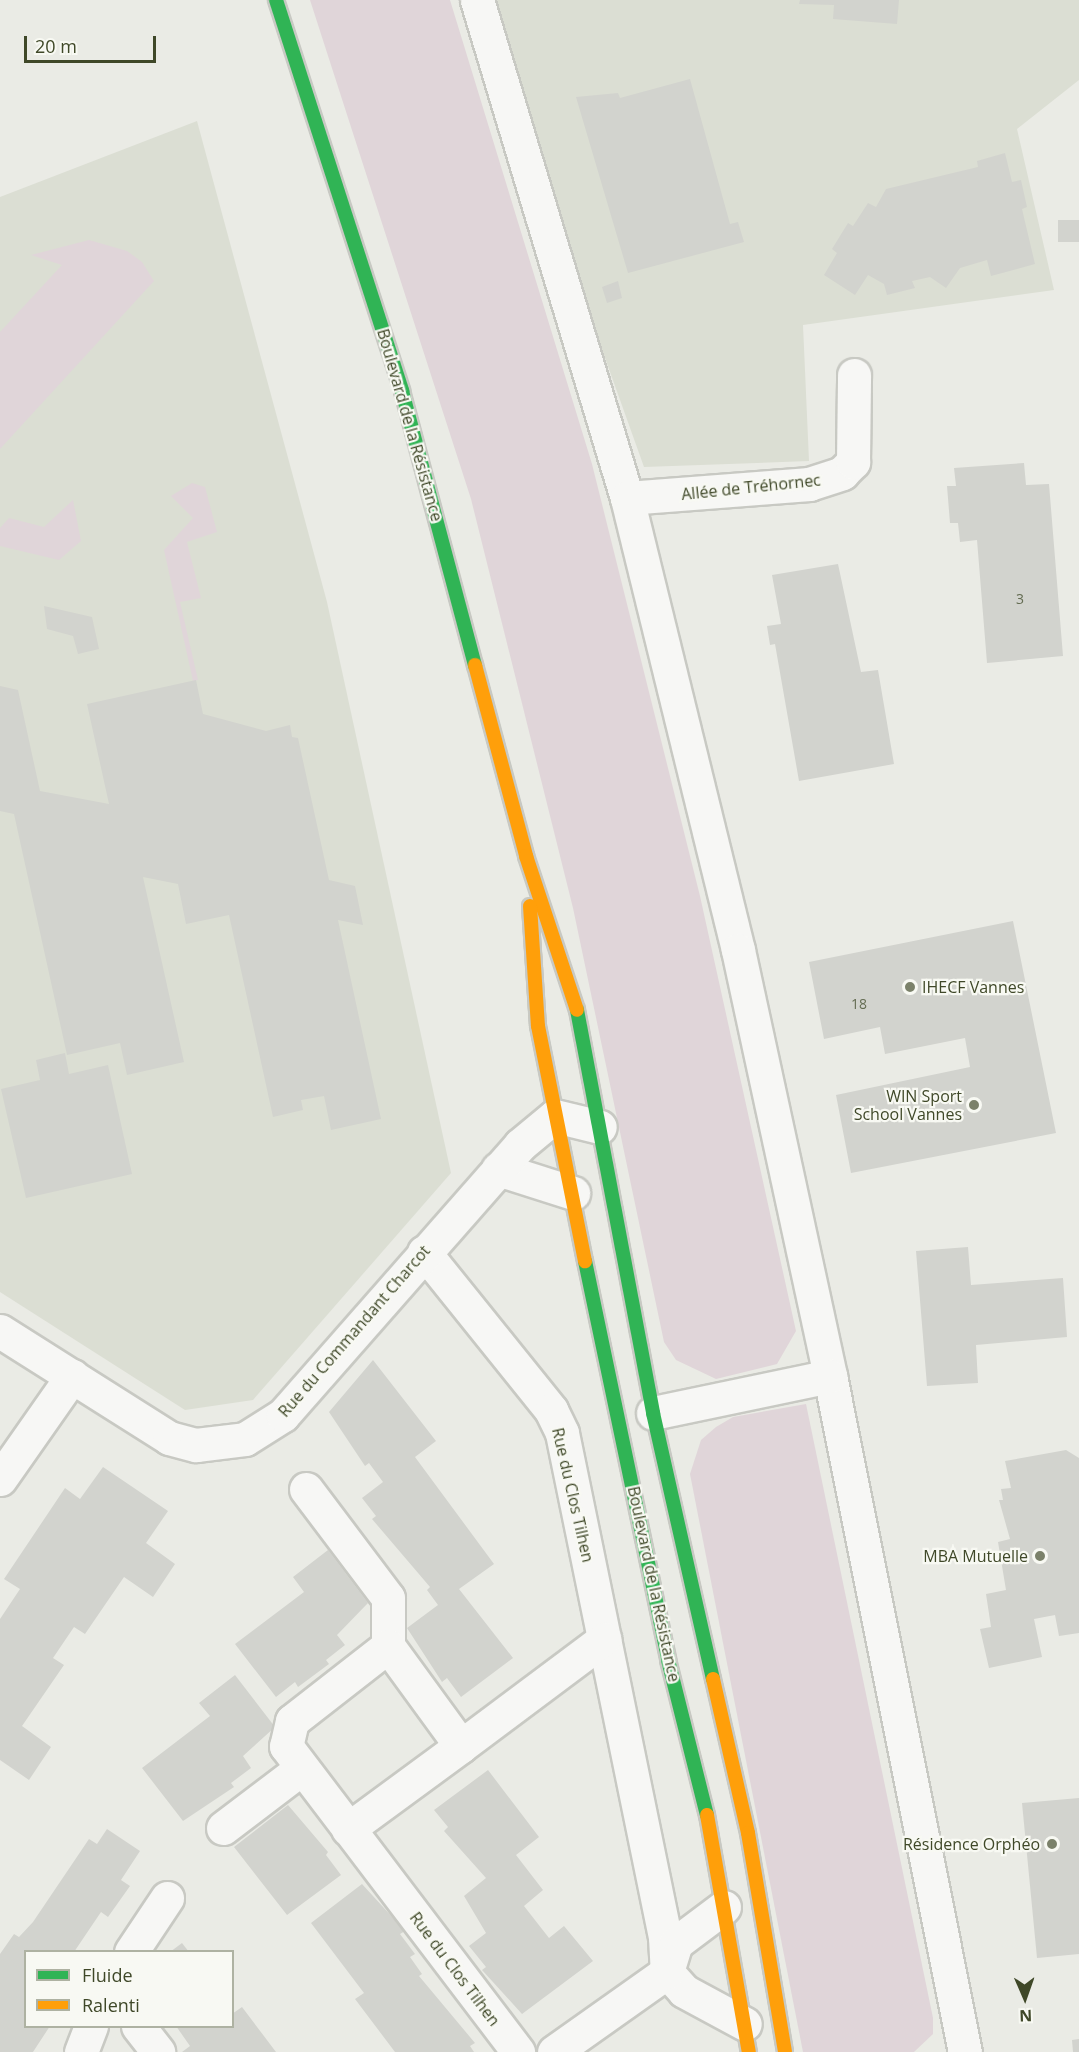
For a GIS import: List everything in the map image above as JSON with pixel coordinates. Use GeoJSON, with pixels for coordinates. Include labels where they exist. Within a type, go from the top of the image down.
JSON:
{"type":"FeatureCollection","features":[{"type":"Feature","properties":{"kind":"main road","name":"Boulevard de la Résistance"},"geometry":{"type":"LineString","coordinates":[[276,0],[402,391],[526,856],[580,1018],[653,1413],[748,1833],[784,2052]]}},
{"type":"Feature","properties":{"kind":"main road","name":"Boulevard de la Résistance"},"geometry":{"type":"LineString","coordinates":[[526,856],[538,1026],[668,1660],[699,1768],[747,2038]]}},
{"type":"Feature","properties":{"kind":"street"},"geometry":{"type":"LineString","coordinates":[[477,0],[627,498],[738,950],[830,1376],[965,2052]]}},
{"type":"Feature","properties":{"kind":"street","name":"Allée de Tréhornec"},"geometry":{"type":"LineString","coordinates":[[627,498],[809,484],[842,473],[853,462],[854,375]]}},
{"type":"Feature","properties":{"kind":"street"},"geometry":{"type":"LineString","coordinates":[[555,1116],[600,1127]]}},
{"type":"Feature","properties":{"kind":"street","name":"Rue du Commandant Charcot"},"geometry":{"type":"LineString","coordinates":[[0,1331],[169,1438],[196,1445],[244,1439],[283,1414],[498,1169],[555,1116]]}},
{"type":"Feature","properties":{"kind":"street"},"geometry":{"type":"LineString","coordinates":[[498,1169],[573,1193]]}},
{"type":"Feature","properties":{"kind":"street","name":"Rue du Clos Tilhen"},"geometry":{"type":"LineString","coordinates":[[424,1252],[558,1425],[665,1937],[667,1972]]}},
{"type":"Feature","properties":{"kind":"street"},"geometry":{"type":"LineString","coordinates":[[0,1479],[72,1376]]}},
{"type":"Feature","properties":{"kind":"street"},"geometry":{"type":"LineString","coordinates":[[653,1413],[830,1376]]}},
{"type":"Feature","properties":{"kind":"street"},"geometry":{"type":"LineString","coordinates":[[306,1489],[388,1598],[388,1646],[461,1746]]}},
{"type":"Feature","properties":{"kind":"street"},"geometry":{"type":"LineString","coordinates":[[348,1829],[604,1639]]}},
{"type":"Feature","properties":{"kind":"street","name":"Rue du Clos Tilhen"},"geometry":{"type":"LineString","coordinates":[[388,1646],[292,1720],[285,1746],[518,2052]]}},
{"type":"Feature","properties":{"kind":"street"},"geometry":{"type":"LineString","coordinates":[[223,1828],[302,1768]]}},
{"type":"Feature","properties":{"kind":"street"},"geometry":{"type":"LineString","coordinates":[[132,1950],[167,1898]]}},
{"type":"Feature","properties":{"kind":"street"},"geometry":{"type":"LineString","coordinates":[[554,2052],[667,1972],[676,1943],[724,1907]]}},
{"type":"Feature","properties":{"kind":"street"},"geometry":{"type":"LineString","coordinates":[[667,1972],[684,1991],[747,2038]]}},
{"type":"Feature","properties":{"kind":"street"},"geometry":{"type":"LineString","coordinates":[[81,2052],[90,2028]]}},
{"type":"Feature","properties":{"kind":"street"},"geometry":{"type":"LineString","coordinates":[[140,2028],[158,2052]]}},
{"type":"Feature","properties":{"kind":"shaded area"},"geometry":{"type":"Polygon","coordinates":[[[310,0],[450,0],[592,464],[700,896],[796,1331],[777,1364],[716,1379],[676,1360],[664,1342],[573,908],[471,499],[310,0]]]}},
{"type":"Feature","properties":{"kind":"shaded area"},"geometry":{"type":"Polygon","coordinates":[[[477,0],[1079,0],[1079,80],[1017,129],[1054,290],[803,325],[809,461],[644,467],[477,0]]]}},
{"type":"Feature","properties":{"kind":"shaded area"},"geometry":{"type":"Polygon","coordinates":[[[197,121],[327,602],[451,1173],[253,1400],[185,1410],[0,1292],[0,197],[197,121]]]}},
{"type":"Feature","properties":{"kind":"shaded area"},"geometry":{"type":"Polygon","coordinates":[[[89,240],[127,251],[142,262],[154,281],[0,449],[0,332],[62,265],[31,255],[89,240]]]}},
{"type":"Feature","properties":{"kind":"shaded area"},"geometry":{"type":"Polygon","coordinates":[[[192,483],[205,487],[217,532],[187,542],[201,598],[180,602],[198,680],[193,681],[164,550],[193,518],[171,496],[192,483]]]}},
{"type":"Feature","properties":{"kind":"shaded area"},"geometry":{"type":"Polygon","coordinates":[[[73,500],[81,541],[59,560],[0,546],[0,528],[9,518],[44,527],[73,500]]]}},
{"type":"Feature","properties":{"kind":"shaded area"},"geometry":{"type":"Polygon","coordinates":[[[806,1404],[933,2018],[933,2034],[914,2052],[803,2052],[690,1474],[701,1440],[716,1427],[733,1417],[806,1404]]]}},
{"type":"Feature","properties":{"kind":"building"},"geometry":{"type":"Polygon","coordinates":[[[800,0],[899,0],[897,24],[833,19],[834,5],[799,4],[800,0]]]}},
{"type":"Feature","properties":{"kind":"building"},"geometry":{"type":"Polygon","coordinates":[[[690,79],[730,224],[738,222],[744,242],[628,273],[576,97],[618,93],[620,98],[690,79]]]}},
{"type":"Feature","properties":{"kind":"building"},"geometry":{"type":"Polygon","coordinates":[[[1005,153],[1012,182],[1021,180],[1027,207],[1022,209],[1035,264],[991,276],[987,260],[960,268],[946,288],[930,277],[912,281],[915,288],[887,295],[884,284],[868,275],[855,295],[824,275],[837,253],[832,249],[848,223],[853,226],[868,203],[876,207],[886,189],[978,167],[977,161],[1005,153]]]}},
{"type":"Feature","properties":{"kind":"building"},"geometry":{"type":"Polygon","coordinates":[[[1058,220],[1079,220],[1079,242],[1058,242],[1058,220]]]}},
{"type":"Feature","properties":{"kind":"building"},"geometry":{"type":"Polygon","coordinates":[[[618,281],[622,298],[607,303],[602,287],[618,281]]]}},
{"type":"Feature","properties":{"kind":"building"},"geometry":{"type":"Polygon","coordinates":[[[1024,463],[1026,485],[1049,484],[1063,656],[987,663],[977,540],[960,542],[958,523],[950,523],[947,486],[956,486],[954,468],[1024,463]]]}},
{"type":"Feature","properties":{"kind":"building"},"geometry":{"type":"Polygon","coordinates":[[[838,564],[861,672],[878,670],[894,764],[799,781],[775,644],[770,645],[767,626],[781,624],[772,575],[838,564]]]}},
{"type":"Feature","properties":{"kind":"building"},"geometry":{"type":"Polygon","coordinates":[[[44,606],[92,617],[99,649],[78,654],[73,636],[47,629],[44,606]]]}},
{"type":"Feature","properties":{"kind":"building"},"geometry":{"type":"Polygon","coordinates":[[[196,680],[203,714],[266,731],[290,725],[292,737],[298,738],[329,880],[355,886],[363,925],[338,920],[381,1119],[331,1130],[324,1096],[301,1100],[303,1110],[273,1117],[229,915],[186,924],[178,884],[143,877],[184,1062],[127,1075],[120,1043],[67,1055],[14,814],[0,811],[0,686],[18,690],[40,791],[109,804],[87,704],[196,680]]]}},
{"type":"Feature","properties":{"kind":"building"},"geometry":{"type":"Polygon","coordinates":[[[1013,921],[1056,1133],[851,1173],[836,1095],[970,1067],[965,1038],[885,1054],[880,1027],[824,1039],[809,962],[1013,921]]]}},
{"type":"Feature","properties":{"kind":"building"},"geometry":{"type":"Polygon","coordinates":[[[65,1053],[69,1074],[108,1065],[132,1174],[26,1198],[1,1089],[40,1080],[36,1060],[65,1053]]]}},
{"type":"Feature","properties":{"kind":"building"},"geometry":{"type":"Polygon","coordinates":[[[968,1247],[971,1285],[1063,1278],[1067,1337],[976,1345],[978,1383],[927,1386],[916,1251],[968,1247]]]}},
{"type":"Feature","properties":{"kind":"building"},"geometry":{"type":"Polygon","coordinates":[[[373,1360],[436,1441],[415,1457],[494,1564],[459,1589],[513,1658],[461,1697],[447,1678],[442,1682],[407,1628],[438,1605],[427,1590],[430,1587],[372,1519],[376,1516],[362,1498],[383,1482],[369,1463],[365,1466],[329,1412],[373,1360]]]}},
{"type":"Feature","properties":{"kind":"building","name":"MBA Mutuelle"},"geometry":{"type":"Polygon","coordinates":[[[1066,1450],[1079,1458],[1079,1633],[1059,1636],[1055,1615],[1034,1619],[1042,1657],[989,1668],[980,1629],[991,1627],[986,1594],[1006,1590],[998,1542],[1010,1539],[999,1500],[1003,1500],[1001,1489],[1011,1488],[1005,1461],[1066,1450]]]}},
{"type":"Feature","properties":{"kind":"building"},"geometry":{"type":"Polygon","coordinates":[[[103,1467],[168,1511],[146,1543],[175,1564],[153,1597],[124,1577],[85,1634],[74,1627],[53,1658],[64,1665],[22,1726],[51,1747],[29,1780],[0,1760],[0,1619],[20,1589],[4,1579],[65,1488],[80,1499],[103,1467]]]}},
{"type":"Feature","properties":{"kind":"building"},"geometry":{"type":"Polygon","coordinates":[[[328,1550],[368,1603],[337,1635],[345,1645],[326,1660],[329,1664],[298,1687],[295,1682],[276,1697],[235,1644],[304,1592],[293,1577],[328,1550]]]}},
{"type":"Feature","properties":{"kind":"building"},"geometry":{"type":"Polygon","coordinates":[[[235,1675],[275,1727],[243,1756],[251,1768],[231,1783],[234,1787],[183,1821],[142,1768],[210,1716],[199,1703],[235,1675]]]}},
{"type":"Feature","properties":{"kind":"building"},"geometry":{"type":"Polygon","coordinates":[[[488,1770],[539,1837],[516,1855],[543,1890],[524,1906],[549,1938],[564,1926],[593,1961],[522,2014],[482,1970],[486,1967],[469,1946],[486,1933],[464,1896],[486,1878],[444,1831],[448,1827],[434,1810],[488,1770]]]}},
{"type":"Feature","properties":{"kind":"building","name":"Résidence Orphéo"},"geometry":{"type":"Polygon","coordinates":[[[1079,1798],[1079,1954],[1037,1958],[1022,1803],[1079,1798]]]}},
{"type":"Feature","properties":{"kind":"building"},"geometry":{"type":"Polygon","coordinates":[[[288,1805],[328,1852],[326,1855],[341,1875],[287,1915],[234,1847],[288,1805]]]}},
{"type":"Feature","properties":{"kind":"building"},"geometry":{"type":"Polygon","coordinates":[[[107,1829],[140,1851],[121,1880],[130,1886],[108,1917],[101,1912],[75,1950],[24,1950],[24,2028],[49,2028],[33,2052],[0,2052],[0,1954],[14,1934],[19,1937],[33,1922],[89,1839],[97,1844],[107,1829]]]}},
{"type":"Feature","properties":{"kind":"building"},"geometry":{"type":"Polygon","coordinates":[[[362,1884],[405,1931],[400,1934],[415,1954],[410,1957],[422,1974],[419,1976],[475,2043],[470,2046],[474,2052],[395,2052],[355,1999],[364,1993],[311,1923],[362,1884]]]}},
{"type":"Feature","properties":{"kind":"building"},"geometry":{"type":"Polygon","coordinates":[[[182,1943],[187,1950],[173,1950],[182,1943]]]}},
{"type":"Feature","properties":{"kind":"building"},"geometry":{"type":"Polygon","coordinates":[[[242,2007],[276,2052],[182,2052],[190,2046],[177,2028],[234,2028],[234,2013],[242,2007]]]}},
{"type":"Feature","properties":{"kind":"building"},"geometry":{"type":"Polygon","coordinates":[[[1079,2039],[1079,2052],[1073,2052],[1072,2040],[1079,2039]]]}},
{"type":"Feature","properties":{"kind":"traffic: fast"},"geometry":{"type":"LineString","coordinates":[[276,0],[402,391],[475,665]]}},
{"type":"Feature","properties":{"kind":"traffic: fast"},"geometry":{"type":"LineString","coordinates":[[577,1010],[653,1413],[713,1679]]}},
{"type":"Feature","properties":{"kind":"traffic: fast"},"geometry":{"type":"LineString","coordinates":[[585,1261],[668,1660],[707,1815]]}},
{"type":"Feature","properties":{"kind":"traffic: slow"},"geometry":{"type":"LineString","coordinates":[[475,665],[526,856],[577,1010]]}},
{"type":"Feature","properties":{"kind":"traffic: slow"},"geometry":{"type":"LineString","coordinates":[[530,906],[538,1026],[585,1261]]}},
{"type":"Feature","properties":{"kind":"traffic: slow"},"geometry":{"type":"LineString","coordinates":[[713,1679],[748,1833],[785,2052]]}},
{"type":"Feature","properties":{"kind":"traffic: slow"},"geometry":{"type":"LineString","coordinates":[[707,1815],[749,2052]]}},
{"type":"Feature","properties":{"kind":"place","name":"IHECF Vannes"},"geometry":{"type":"Point","coordinates":[910,987]}},
{"type":"Feature","properties":{"kind":"place","name":"WIN Sport School Vannes"},"geometry":{"type":"Point","coordinates":[974,1105]}},
{"type":"Feature","properties":{"kind":"place","name":"MBA Mutuelle"},"geometry":{"type":"Point","coordinates":[1040,1556]}},
{"type":"Feature","properties":{"kind":"place","name":"Résidence Orphéo"},"geometry":{"type":"Point","coordinates":[1052,1844]}}]}
